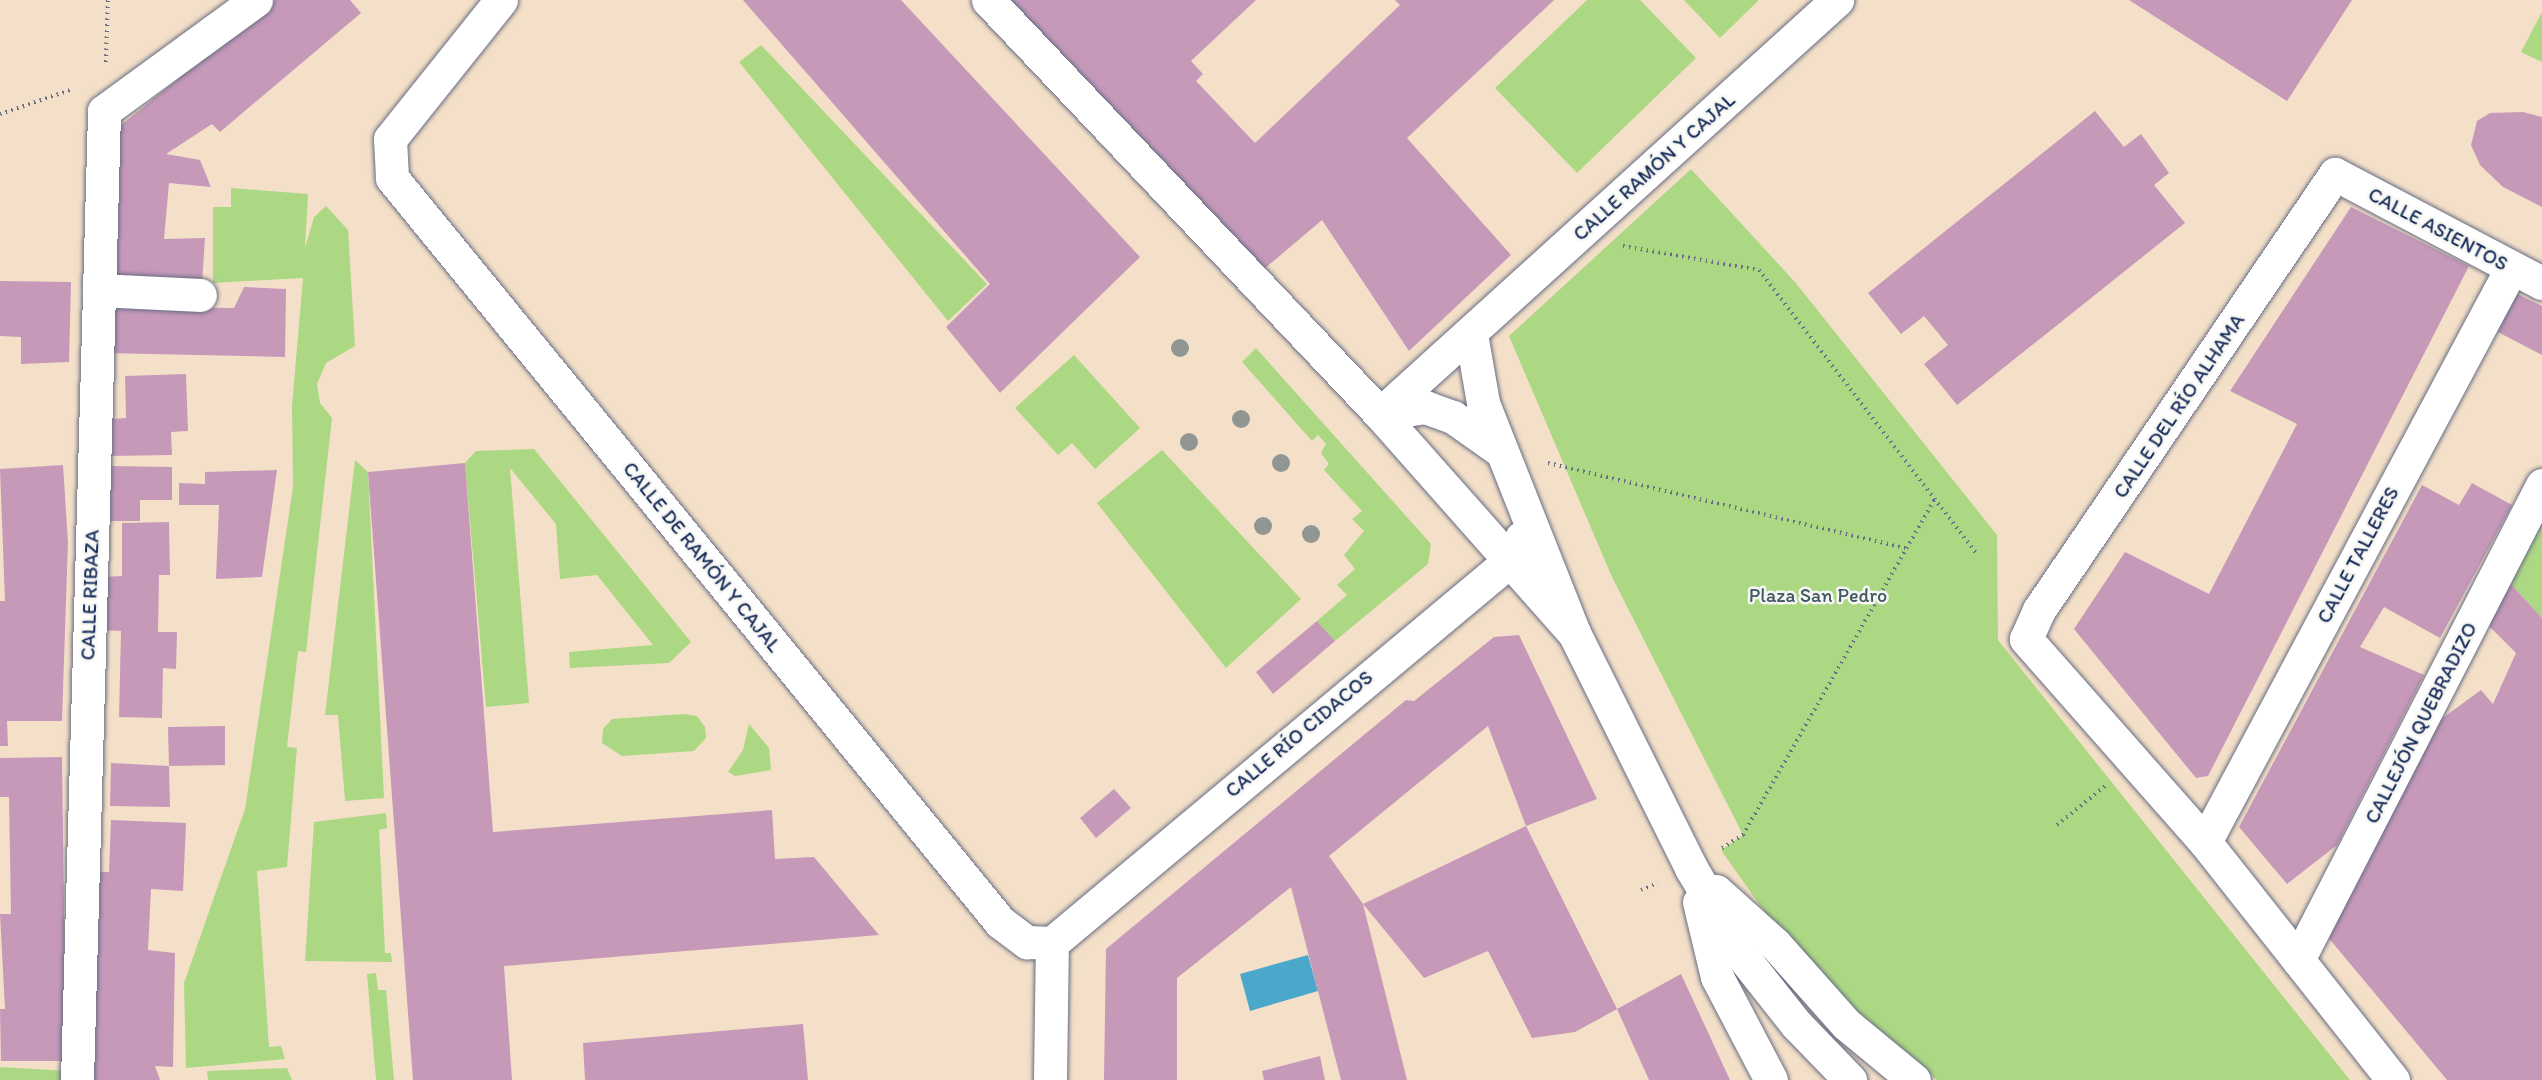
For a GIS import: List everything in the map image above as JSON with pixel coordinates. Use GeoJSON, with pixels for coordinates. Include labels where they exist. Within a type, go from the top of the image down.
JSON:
{"type":"FeatureCollection","features":[{"type":"Feature","properties":{"kind":"street"},"geometry":{"type":"LineString","coordinates":[[104,111],[256,0]]}},
{"type":"Feature","properties":{"kind":"street","name":"CALLE DE RAMÓN Y CAJAL"},"geometry":{"type":"LineString","coordinates":[[501,0],[390,139],[392,178],[1000,922],[1027,942],[1052,943]]}},
{"type":"Feature","properties":{"kind":"street"},"geometry":{"type":"LineString","coordinates":[[988,0],[1380,414],[1513,558],[1574,633]]}},
{"type":"Feature","properties":{"kind":"street","name":"CALLE RAMÓN Y CAJAL"},"geometry":{"type":"LineString","coordinates":[[1380,414],[1471,334],[1837,0]]}},
{"type":"Feature","properties":{"kind":"street","name":"CALLE RIBAZA"},"geometry":{"type":"LineString","coordinates":[[77,1080],[104,111]]}},
{"type":"Feature","properties":{"kind":"street","name":"CALLE ASIENTOS"},"geometry":{"type":"LineString","coordinates":[[2335,174],[2511,269],[2542,283]]}},
{"type":"Feature","properties":{"kind":"street","name":"CALLE DEL RÍO ALHAMA"},"geometry":{"type":"LineString","coordinates":[[2205,842],[2026,639],[2039,610],[2335,174]]}},
{"type":"Feature","properties":{"kind":"street","name":"CALLE TALLERES"},"geometry":{"type":"LineString","coordinates":[[2205,842],[2511,269]]}},
{"type":"Feature","properties":{"kind":"street"},"geometry":{"type":"LineString","coordinates":[[99,290],[200,295]]}},
{"type":"Feature","properties":{"kind":"street"},"geometry":{"type":"LineString","coordinates":[[1471,334],[1483,403],[1501,451],[1531,516],[1574,633],[1691,868],[1747,962],[1796,1024],[1850,1080]]}},
{"type":"Feature","properties":{"kind":"street"},"geometry":{"type":"LineString","coordinates":[[1380,414],[1425,406],[1453,417],[1501,451]]}},
{"type":"Feature","properties":{"kind":"street","name":"CALLEJÓN QUEBRADIZO"},"geometry":{"type":"LineString","coordinates":[[2298,960],[2542,485]]}},
{"type":"Feature","properties":{"kind":"street","name":"CALLE RÍO CIDACOS"},"geometry":{"type":"LineString","coordinates":[[1052,943],[1513,558],[1531,516]]}},
{"type":"Feature","properties":{"kind":"street"},"geometry":{"type":"LineString","coordinates":[[2205,842],[2393,1080]]}},
{"type":"Feature","properties":{"kind":"street"},"geometry":{"type":"LineString","coordinates":[[1691,868],[1717,977],[1771,1080]]}},
{"type":"Feature","properties":{"kind":"street"},"geometry":{"type":"LineString","coordinates":[[1691,868],[1775,944],[1846,1024],[1914,1080]]}},
{"type":"Feature","properties":{"kind":"street"},"geometry":{"type":"LineString","coordinates":[[1050,1080],[1052,943]]}},
{"type":"Feature","properties":{"kind":"path"},"geometry":{"type":"LineString","coordinates":[[104,111],[108,0]]}},
{"type":"Feature","properties":{"kind":"path"},"geometry":{"type":"LineString","coordinates":[[0,114],[105,78]]}},
{"type":"Feature","properties":{"kind":"path"},"geometry":{"type":"LineString","coordinates":[[1592,223],[1620,246],[1759,270],[1978,555]]}},
{"type":"Feature","properties":{"kind":"path"},"geometry":{"type":"LineString","coordinates":[[1501,451],[1906,548]]}},
{"type":"Feature","properties":{"kind":"path"},"geometry":{"type":"LineString","coordinates":[[1691,868],[1743,835],[1934,500]]}},
{"type":"Feature","properties":{"kind":"path"},"geometry":{"type":"LineString","coordinates":[[2057,825],[2105,786]]}},
{"type":"Feature","properties":{"kind":"green space"},"geometry":{"type":"Polygon","coordinates":[[[1587,0],[1640,0],[1696,58],[1577,173],[1495,88],[1587,0]]]}},
{"type":"Feature","properties":{"kind":"green space"},"geometry":{"type":"Polygon","coordinates":[[[1684,0],[1759,0],[1720,38],[1684,0]]]}},
{"type":"Feature","properties":{"kind":"green space"},"geometry":{"type":"Polygon","coordinates":[[[2542,12],[2542,62],[2521,52],[2542,12]]]}},
{"type":"Feature","properties":{"kind":"green space"},"geometry":{"type":"Polygon","coordinates":[[[761,45],[987,284],[948,321],[739,62],[761,45]]]}},
{"type":"Feature","properties":{"kind":"green space","name":"Plaza San Pedro"},"geometry":{"type":"Polygon","coordinates":[[[1691,169],[1795,282],[1997,535],[1998,640],[2350,1080],[1937,1080],[1849,1008],[1793,949],[1754,897],[1721,850],[1743,835],[1612,577],[1509,336],[1691,169]]]}},
{"type":"Feature","properties":{"kind":"green space"},"geometry":{"type":"Polygon","coordinates":[[[231,188],[308,194],[305,248],[314,217],[326,206],[348,230],[355,346],[326,363],[317,384],[320,403],[332,418],[306,652],[298,651],[287,747],[297,748],[287,867],[257,871],[269,1047],[281,1046],[285,1059],[186,1068],[184,983],[245,809],[293,487],[292,406],[303,278],[213,283],[213,207],[231,207],[231,188]]]}},
{"type":"Feature","properties":{"kind":"green space"},"geometry":{"type":"Polygon","coordinates":[[[1256,348],[1431,544],[1428,564],[1335,641],[1317,621],[1347,595],[1337,585],[1355,569],[1344,555],[1364,531],[1352,519],[1362,511],[1324,470],[1329,464],[1321,453],[1326,444],[1318,435],[1312,441],[1242,362],[1256,348]]]}},
{"type":"Feature","properties":{"kind":"green space"},"geometry":{"type":"Polygon","coordinates":[[[1074,355],[1140,428],[1095,469],[1072,443],[1058,455],[1015,408],[1074,355]]]}},
{"type":"Feature","properties":{"kind":"green space"},"geometry":{"type":"Polygon","coordinates":[[[534,449],[691,642],[669,663],[570,668],[569,652],[653,645],[597,575],[560,579],[556,524],[510,468],[529,703],[486,707],[465,463],[476,451],[534,449]]]}},
{"type":"Feature","properties":{"kind":"green space"},"geometry":{"type":"Polygon","coordinates":[[[1162,450],[1301,599],[1226,668],[1097,503],[1162,450]]]}},
{"type":"Feature","properties":{"kind":"green space"},"geometry":{"type":"Polygon","coordinates":[[[355,460],[368,472],[384,798],[345,801],[338,715],[325,715],[355,460]]]}},
{"type":"Feature","properties":{"kind":"green space"},"geometry":{"type":"Polygon","coordinates":[[[2542,515],[2542,618],[2509,582],[2542,515]]]}},
{"type":"Feature","properties":{"kind":"green space"},"geometry":{"type":"Polygon","coordinates":[[[684,714],[697,716],[705,727],[706,738],[694,751],[622,756],[602,743],[603,729],[612,719],[684,714]]]}},
{"type":"Feature","properties":{"kind":"green space"},"geometry":{"type":"Polygon","coordinates":[[[749,724],[769,748],[771,770],[735,776],[728,772],[743,750],[749,724]]]}},
{"type":"Feature","properties":{"kind":"green space"},"geometry":{"type":"Polygon","coordinates":[[[386,813],[387,828],[379,830],[385,953],[391,953],[392,962],[305,961],[314,822],[386,813]]]}},
{"type":"Feature","properties":{"kind":"green space"},"geometry":{"type":"Polygon","coordinates":[[[376,973],[378,990],[386,990],[394,1080],[376,1080],[367,974],[376,973]]]}},
{"type":"Feature","properties":{"kind":"green space"},"geometry":{"type":"Polygon","coordinates":[[[0,1067],[67,1071],[67,1080],[0,1080],[0,1067]]]}},
{"type":"Feature","properties":{"kind":"green space"},"geometry":{"type":"Polygon","coordinates":[[[287,1068],[292,1080],[208,1080],[207,1071],[287,1068]]]}},
{"type":"Feature","properties":{"kind":"water"},"geometry":{"type":"Polygon","coordinates":[[[1308,955],[1318,991],[1250,1011],[1240,974],[1308,955]]]}},
{"type":"Feature","properties":{"kind":"building"},"geometry":{"type":"Polygon","coordinates":[[[275,0],[350,0],[361,13],[220,132],[212,124],[166,154],[200,160],[211,187],[169,183],[164,239],[205,238],[202,284],[108,279],[114,131],[275,0]]]}},
{"type":"Feature","properties":{"kind":"building"},"geometry":{"type":"Polygon","coordinates":[[[743,0],[901,0],[1140,257],[1000,393],[946,327],[990,284],[743,0]]]}},
{"type":"Feature","properties":{"kind":"building"},"geometry":{"type":"Polygon","coordinates":[[[1008,0],[1256,0],[1191,61],[1203,74],[1196,81],[1255,143],[1400,5],[1395,0],[1554,0],[1407,138],[1511,255],[1409,351],[1322,220],[1263,270],[1008,0]]]}},
{"type":"Feature","properties":{"kind":"building"},"geometry":{"type":"Polygon","coordinates":[[[2129,0],[2352,0],[2287,101],[2129,0]]]}},
{"type":"Feature","properties":{"kind":"building"},"geometry":{"type":"Polygon","coordinates":[[[2095,111],[2124,147],[2141,134],[2169,173],[2154,185],[2185,223],[1957,405],[1924,364],[1948,345],[1924,316],[1901,334],[1868,293],[2095,111]]]}},
{"type":"Feature","properties":{"kind":"building"},"geometry":{"type":"Polygon","coordinates":[[[2523,112],[2542,117],[2542,207],[2503,187],[2480,165],[2471,145],[2477,121],[2490,113],[2523,112]]]}},
{"type":"Feature","properties":{"kind":"building"},"geometry":{"type":"Polygon","coordinates":[[[2351,207],[2469,266],[2208,776],[2196,778],[2074,629],[2125,552],[2209,594],[2297,424],[2230,391],[2351,207]]]}},
{"type":"Feature","properties":{"kind":"building"},"geometry":{"type":"Polygon","coordinates":[[[0,281],[71,282],[69,362],[21,364],[21,337],[0,336],[0,281]]]}},
{"type":"Feature","properties":{"kind":"building"},"geometry":{"type":"Polygon","coordinates":[[[244,287],[286,289],[285,357],[105,353],[106,306],[234,308],[244,287]]]}},
{"type":"Feature","properties":{"kind":"building"},"geometry":{"type":"Polygon","coordinates":[[[2515,293],[2542,306],[2542,355],[2496,331],[2515,293]]]}},
{"type":"Feature","properties":{"kind":"building"},"geometry":{"type":"Polygon","coordinates":[[[186,374],[188,431],[171,432],[172,455],[109,456],[109,419],[126,418],[125,376],[186,374]]]}},
{"type":"Feature","properties":{"kind":"building"},"geometry":{"type":"Polygon","coordinates":[[[465,463],[493,832],[772,810],[775,859],[814,857],[879,935],[504,966],[512,1080],[413,1080],[368,472],[465,463]]]}},
{"type":"Feature","properties":{"kind":"building"},"geometry":{"type":"Polygon","coordinates":[[[63,465],[68,542],[62,721],[7,721],[8,746],[0,746],[0,601],[5,601],[0,469],[63,465]]]}},
{"type":"Feature","properties":{"kind":"building"},"geometry":{"type":"Polygon","coordinates":[[[108,466],[172,467],[172,500],[140,500],[140,521],[107,521],[108,466]]]}},
{"type":"Feature","properties":{"kind":"building"},"geometry":{"type":"Polygon","coordinates":[[[277,470],[262,577],[216,579],[219,505],[179,505],[179,483],[205,484],[205,472],[277,470]]]}},
{"type":"Feature","properties":{"kind":"building"},"geometry":{"type":"Polygon","coordinates":[[[2472,483],[2512,505],[2440,638],[2384,607],[2360,647],[2424,675],[2337,845],[2287,884],[2239,827],[2422,485],[2459,505],[2472,483]]]}},
{"type":"Feature","properties":{"kind":"building"},"geometry":{"type":"Polygon","coordinates":[[[169,522],[170,575],[159,575],[158,632],[177,632],[176,669],[163,668],[162,718],[119,717],[121,631],[101,630],[102,577],[122,576],[122,523],[169,522]]]}},
{"type":"Feature","properties":{"kind":"building"},"geometry":{"type":"Polygon","coordinates":[[[2509,582],[2542,618],[2542,1080],[2447,1080],[2322,930],[2429,728],[2481,690],[2493,704],[2516,653],[2488,625],[2509,582]]]}},
{"type":"Feature","properties":{"kind":"building"},"geometry":{"type":"Polygon","coordinates":[[[1317,621],[1335,641],[1273,694],[1256,672],[1317,621]]]}},
{"type":"Feature","properties":{"kind":"building"},"geometry":{"type":"Polygon","coordinates":[[[1519,635],[1597,799],[1526,826],[1488,726],[1329,856],[1363,904],[1407,1080],[1341,1080],[1291,887],[1177,978],[1177,1080],[1104,1080],[1106,949],[1406,700],[1414,701],[1494,637],[1519,635]]]}},
{"type":"Feature","properties":{"kind":"building"},"geometry":{"type":"Polygon","coordinates":[[[225,726],[225,765],[169,766],[168,727],[225,726]]]}},
{"type":"Feature","properties":{"kind":"building"},"geometry":{"type":"Polygon","coordinates":[[[62,757],[66,1061],[1,1061],[0,1009],[5,1009],[0,914],[11,914],[9,797],[0,797],[0,758],[62,757]]]}},
{"type":"Feature","properties":{"kind":"building"},"geometry":{"type":"Polygon","coordinates":[[[111,763],[169,766],[170,807],[110,806],[111,763]]]}},
{"type":"Feature","properties":{"kind":"building"},"geometry":{"type":"Polygon","coordinates":[[[1114,789],[1131,808],[1096,838],[1080,818],[1114,789]]]}},
{"type":"Feature","properties":{"kind":"building"},"geometry":{"type":"Polygon","coordinates":[[[111,820],[186,823],[183,891],[151,889],[148,950],[175,953],[173,1067],[155,1066],[160,1080],[92,1080],[95,872],[109,872],[111,820]]]}},
{"type":"Feature","properties":{"kind":"building"},"geometry":{"type":"Polygon","coordinates":[[[1526,826],[1617,1009],[1575,1032],[1532,1038],[1488,951],[1424,978],[1363,904],[1526,826]]]}},
{"type":"Feature","properties":{"kind":"building"},"geometry":{"type":"Polygon","coordinates":[[[1681,974],[1730,1080],[1649,1080],[1617,1009],[1681,974]]]}},
{"type":"Feature","properties":{"kind":"building"},"geometry":{"type":"Polygon","coordinates":[[[803,1024],[808,1080],[585,1080],[583,1043],[803,1024]]]}},
{"type":"Feature","properties":{"kind":"building"},"geometry":{"type":"Polygon","coordinates":[[[1320,1056],[1325,1080],[1264,1080],[1262,1071],[1320,1056]]]}}]}
